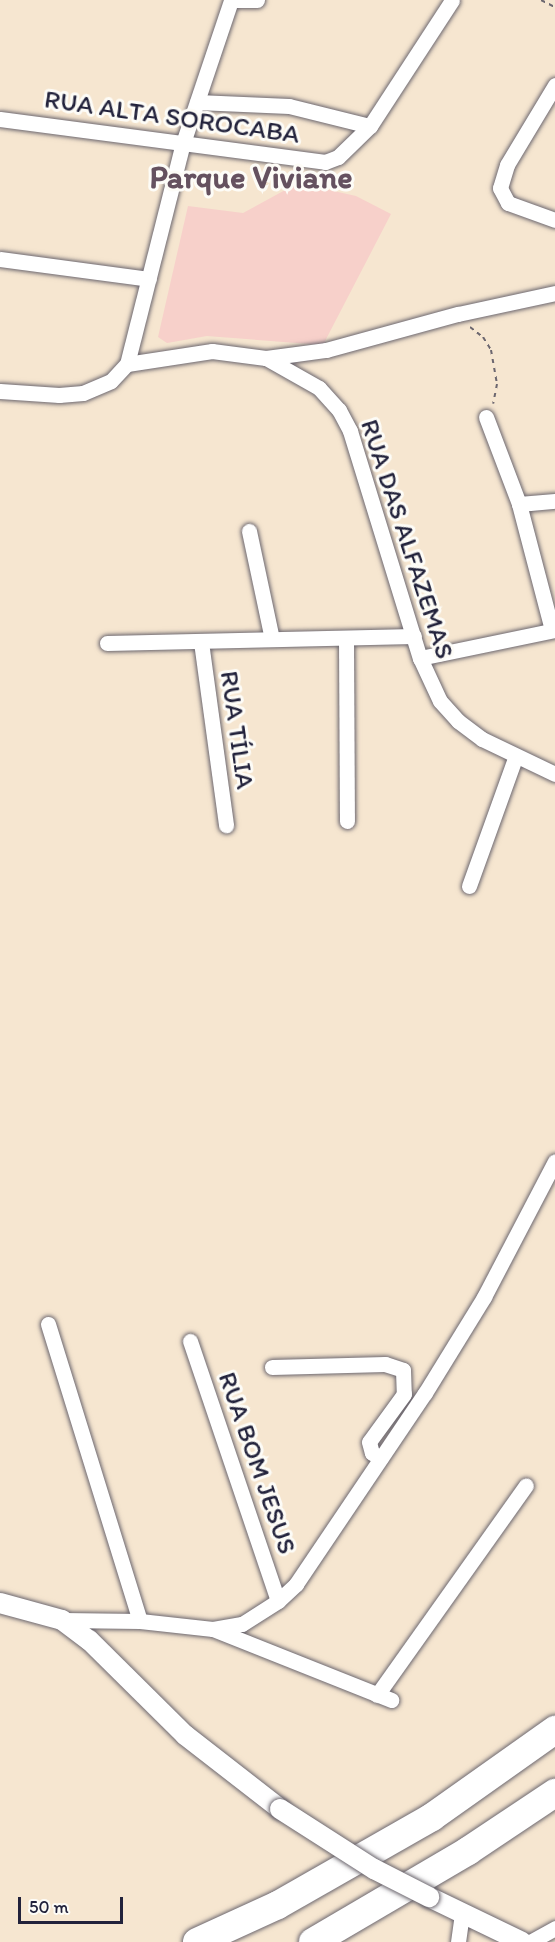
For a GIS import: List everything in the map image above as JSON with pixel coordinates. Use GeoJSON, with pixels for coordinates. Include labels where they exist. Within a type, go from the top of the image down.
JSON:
{"type":"FeatureCollection","features":[{"type":"Feature","properties":{"kind":"highway"},"geometry":{"type":"LineString","coordinates":[[197,1942],[278,1905],[432,1817],[555,1730]]}},
{"type":"Feature","properties":{"kind":"highway"},"geometry":{"type":"LineString","coordinates":[[313,1942],[468,1851],[555,1793]]}},
{"type":"Feature","properties":{"kind":"street"},"geometry":{"type":"LineString","coordinates":[[0,391],[83,393],[111,381],[127,364],[183,143],[231,0],[257,0]]}},
{"type":"Feature","properties":{"kind":"street"},"geometry":{"type":"LineString","coordinates":[[197,102],[289,106],[370,126],[452,0]]}},
{"type":"Feature","properties":{"kind":"street"},"geometry":{"type":"LineString","coordinates":[[555,86],[507,165],[500,188],[508,202],[555,220]]}},
{"type":"Feature","properties":{"kind":"street","name":"RUA ALTA SOROCABA"},"geometry":{"type":"LineString","coordinates":[[0,118],[326,162],[338,157],[370,126]]}},
{"type":"Feature","properties":{"kind":"street"},"geometry":{"type":"LineString","coordinates":[[0,259],[149,279]]}},
{"type":"Feature","properties":{"kind":"street"},"geometry":{"type":"LineString","coordinates":[[266,358],[326,350],[458,314],[555,292]]}},
{"type":"Feature","properties":{"kind":"street","name":"RUA DAS ALFAZEMAS"},"geometry":{"type":"LineString","coordinates":[[127,364],[212,351],[266,358],[319,388],[344,420],[420,658],[440,701],[458,721],[515,758],[555,774]]}},
{"type":"Feature","properties":{"kind":"street"},"geometry":{"type":"LineString","coordinates":[[420,658],[553,630],[519,504],[486,417]]}},
{"type":"Feature","properties":{"kind":"street"},"geometry":{"type":"LineString","coordinates":[[519,504],[555,501]]}},
{"type":"Feature","properties":{"kind":"street"},"geometry":{"type":"LineString","coordinates":[[249,531],[273,639]]}},
{"type":"Feature","properties":{"kind":"street"},"geometry":{"type":"LineString","coordinates":[[107,643],[414,636]]}},
{"type":"Feature","properties":{"kind":"street"},"geometry":{"type":"LineString","coordinates":[[346,639],[347,821]]}},
{"type":"Feature","properties":{"kind":"street","name":"RUA TÍLIA"},"geometry":{"type":"LineString","coordinates":[[201,642],[225,825]]}},
{"type":"Feature","properties":{"kind":"street"},"geometry":{"type":"LineString","coordinates":[[469,886],[515,758]]}},
{"type":"Feature","properties":{"kind":"street"},"geometry":{"type":"LineString","coordinates":[[213,1629],[242,1624],[278,1601],[296,1584],[381,1458],[484,1297],[555,1161]]}},
{"type":"Feature","properties":{"kind":"street"},"geometry":{"type":"LineString","coordinates":[[48,1324],[140,1621]]}},
{"type":"Feature","properties":{"kind":"street","name":"RUA BOM JESUS"},"geometry":{"type":"LineString","coordinates":[[190,1341],[278,1601]]}},
{"type":"Feature","properties":{"kind":"street"},"geometry":{"type":"LineString","coordinates":[[272,1367],[385,1364],[403,1370],[404,1394],[369,1442],[372,1453],[381,1458]]}},
{"type":"Feature","properties":{"kind":"street"},"geometry":{"type":"LineString","coordinates":[[0,1603],[62,1620],[140,1621],[213,1629],[384,1698],[526,1485]]}},
{"type":"Feature","properties":{"kind":"street"},"geometry":{"type":"LineString","coordinates":[[62,1620],[89,1640],[185,1735],[280,1809],[374,1869],[522,1942]]}},
{"type":"Feature","properties":{"kind":"street"},"geometry":{"type":"LineString","coordinates":[[458,1942],[462,1913]]}},
{"type":"Feature","properties":{"kind":"street"},"geometry":{"type":"LineString","coordinates":[[530,1942],[555,1928]]}},
{"type":"Feature","properties":{"kind":"path"},"geometry":{"type":"LineString","coordinates":[[542,0],[555,8]]}},
{"type":"Feature","properties":{"kind":"path"},"geometry":{"type":"LineString","coordinates":[[458,314],[483,337],[491,350],[496,397],[486,417]]}},
{"type":"Feature","properties":{"kind":"shaded area"},"geometry":{"type":"Polygon","coordinates":[[[298,183],[356,196],[391,214],[323,345],[207,336],[167,343],[158,337],[188,206],[243,213],[298,183]]]}},
{"type":"Feature","properties":{"kind":"district","name":"Parque Viviane"},"geometry":{"type":"Point","coordinates":[251,177]}}]}
